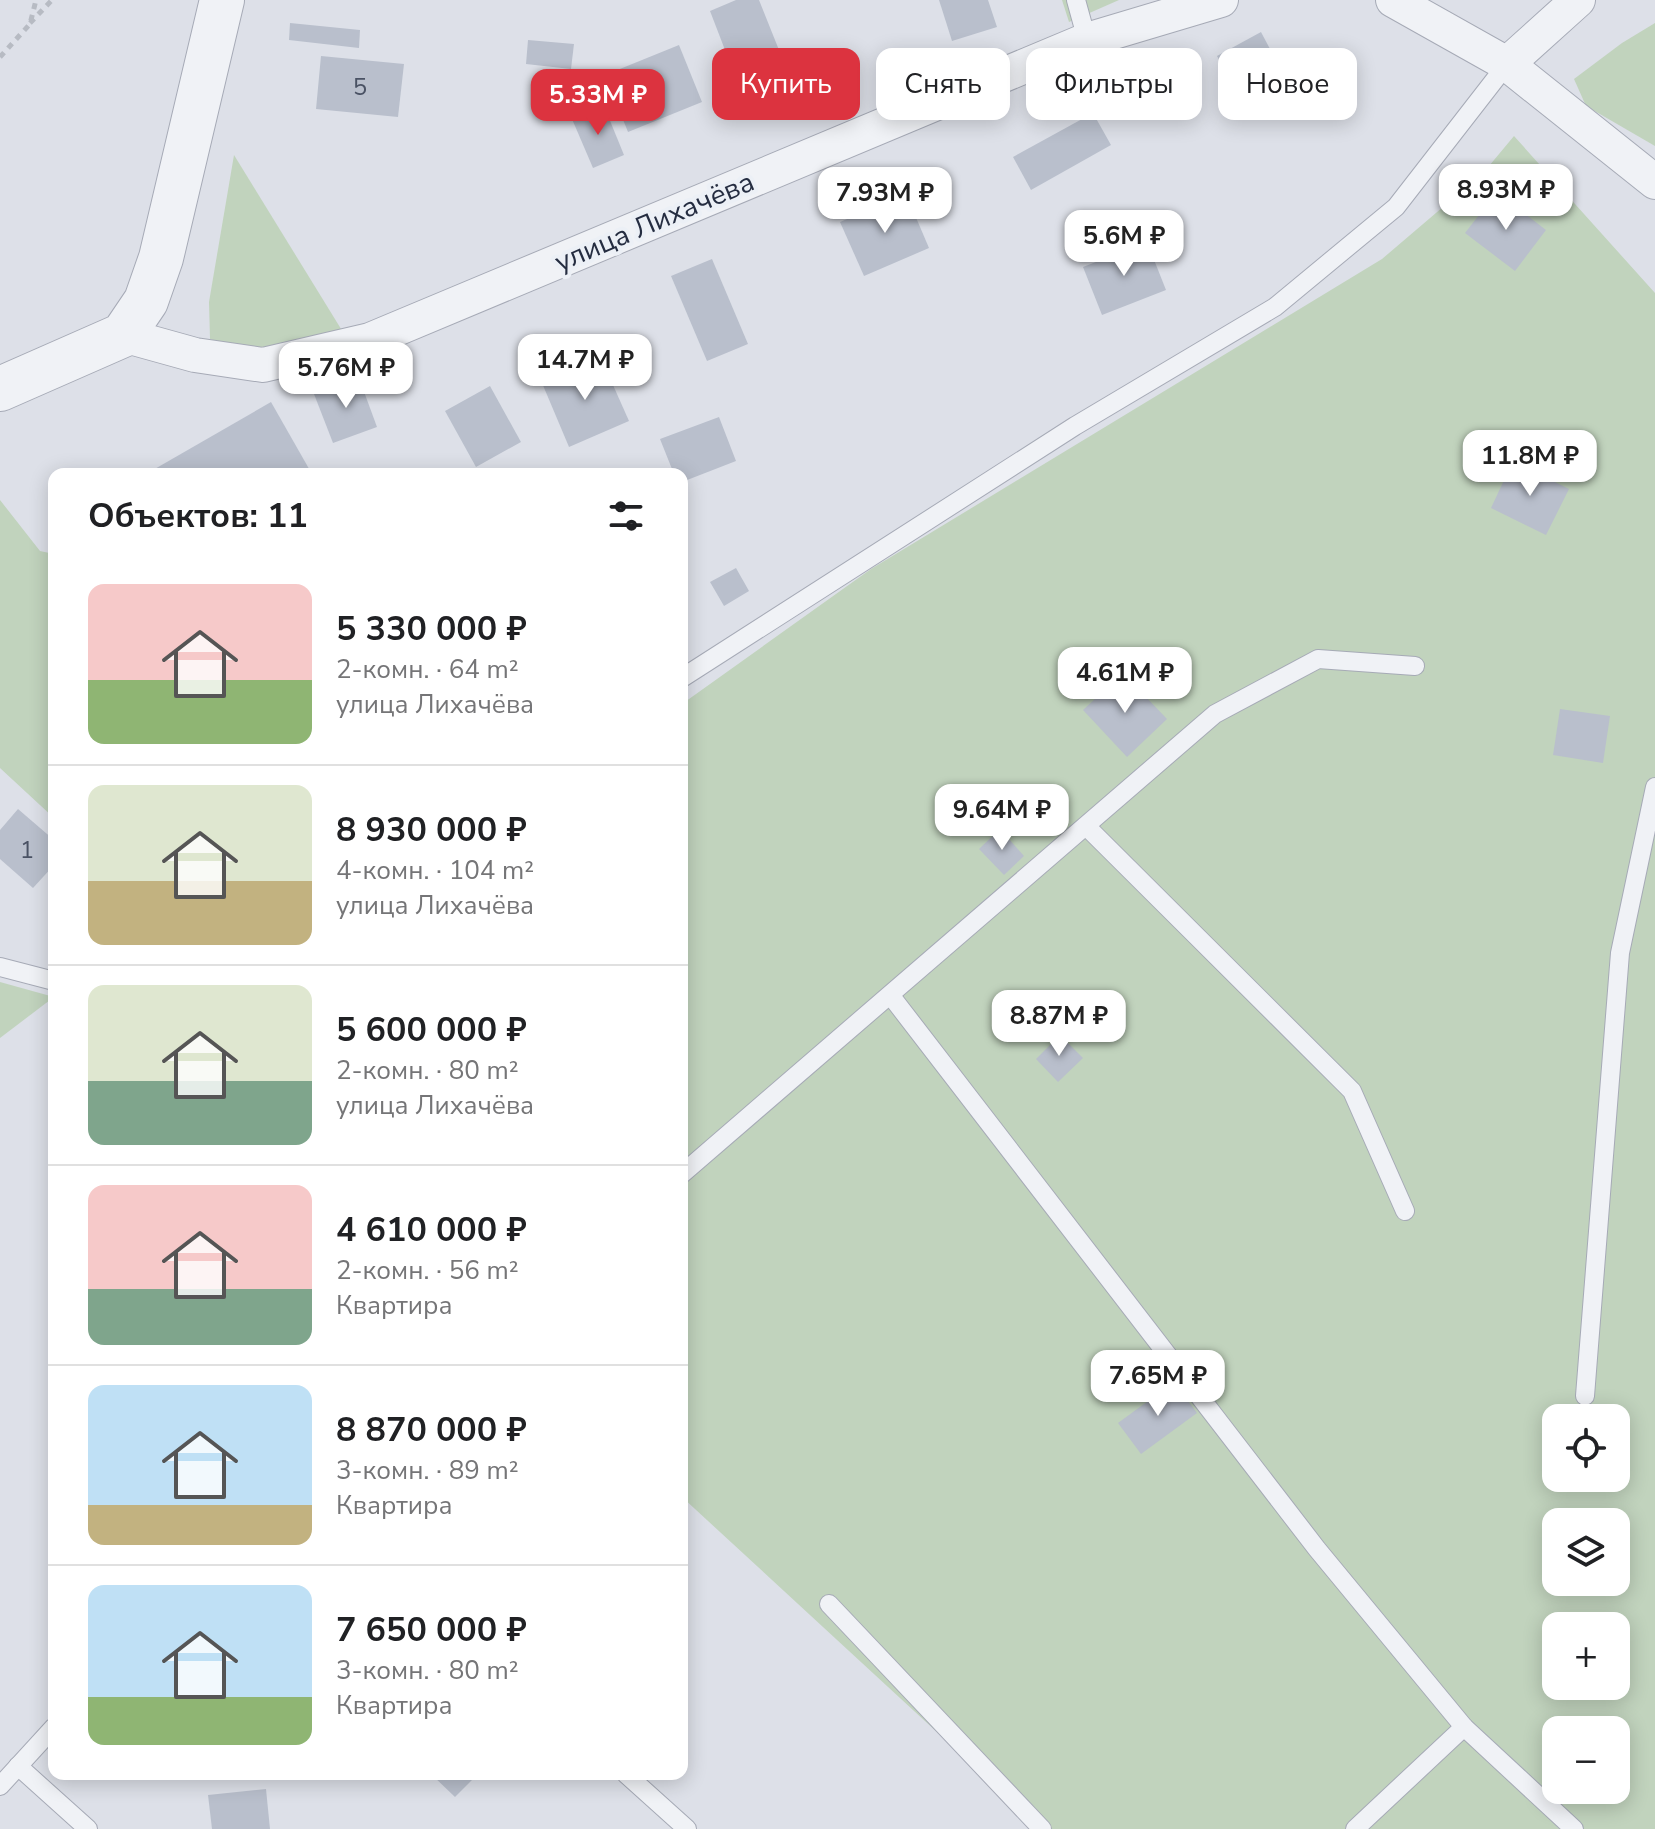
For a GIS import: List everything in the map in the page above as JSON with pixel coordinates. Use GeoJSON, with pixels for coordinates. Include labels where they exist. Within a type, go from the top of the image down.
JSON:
{"type":"FeatureCollection","features":[{"type":"Feature","properties":{"kind":"street"},"geometry":{"type":"LineString","coordinates":[[0,389],[123,335],[146,301],[161,258],[222,0]]}},
{"type":"Feature","properties":{"kind":"street","name":"улица Лихачёва"},"geometry":{"type":"LineString","coordinates":[[123,335],[195,355],[263,365],[370,340],[1087,40],[1221,0]]}},
{"type":"Feature","properties":{"kind":"street"},"geometry":{"type":"LineString","coordinates":[[1393,0],[1507,64],[1655,182]]}},
{"type":"Feature","properties":{"kind":"street"},"geometry":{"type":"LineString","coordinates":[[1507,64],[1578,0]]}},
{"type":"Feature","properties":{"kind":"lane"},"geometry":{"type":"LineString","coordinates":[[1076,0],[1087,40]]}},
{"type":"Feature","properties":{"kind":"lane"},"geometry":{"type":"LineString","coordinates":[[688,674],[1075,426],[1275,307],[1396,207],[1507,64]]}},
{"type":"Feature","properties":{"kind":"lane"},"geometry":{"type":"LineString","coordinates":[[688,1169],[1215,714],[1318,659],[1415,666]]}},
{"type":"Feature","properties":{"kind":"lane"},"geometry":{"type":"LineString","coordinates":[[1585,1396],[1620,953],[1655,787]]}},
{"type":"Feature","properties":{"kind":"lane"},"geometry":{"type":"LineString","coordinates":[[1086,826],[1352,1091],[1405,1211]]}},
{"type":"Feature","properties":{"kind":"lane"},"geometry":{"type":"LineString","coordinates":[[0,967],[48,979]]}},
{"type":"Feature","properties":{"kind":"lane"},"geometry":{"type":"LineString","coordinates":[[891,996],[1317,1549],[1464,1727],[1574,1829]]}},
{"type":"Feature","properties":{"kind":"lane"},"geometry":{"type":"LineString","coordinates":[[829,1604],[1042,1829]]}},
{"type":"Feature","properties":{"kind":"lane"},"geometry":{"type":"LineString","coordinates":[[1355,1829],[1464,1727]]}},
{"type":"Feature","properties":{"kind":"lane"},"geometry":{"type":"LineString","coordinates":[[0,1786],[48,1734]]}},
{"type":"Feature","properties":{"kind":"lane"},"geometry":{"type":"LineString","coordinates":[[18,1766],[88,1829]]}},
{"type":"Feature","properties":{"kind":"lane"},"geometry":{"type":"LineString","coordinates":[[633,1780],[687,1829]]}},
{"type":"Feature","properties":{"kind":"path"},"geometry":{"type":"LineString","coordinates":[[30,24],[36,0]]}},
{"type":"Feature","properties":{"kind":"path"},"geometry":{"type":"LineString","coordinates":[[0,57],[52,0]]}},
{"type":"Feature","properties":{"kind":"green space"},"geometry":{"type":"Polygon","coordinates":[[[1062,0],[1119,0],[1069,22],[1062,0]]]}},
{"type":"Feature","properties":{"kind":"green space"},"geometry":{"type":"Polygon","coordinates":[[[1655,23],[1655,146],[1586,106],[1574,79],[1655,23]]]}},
{"type":"Feature","properties":{"kind":"green space"},"geometry":{"type":"Polygon","coordinates":[[[1514,136],[1655,293],[1655,1829],[1042,1829],[688,1503],[688,700],[871,569],[1382,259],[1484,172],[1514,136]]]}},
{"type":"Feature","properties":{"kind":"green space"},"geometry":{"type":"Polygon","coordinates":[[[234,155],[346,337],[252,353],[210,339],[209,302],[234,155]]]}},
{"type":"Feature","properties":{"kind":"green space"},"geometry":{"type":"Polygon","coordinates":[[[0,500],[40,551],[48,553],[48,812],[0,768],[0,500]]]}},
{"type":"Feature","properties":{"kind":"green space"},"geometry":{"type":"Polygon","coordinates":[[[0,982],[48,995],[48,1002],[0,1038],[0,982]]]}},
{"type":"Feature","properties":{"kind":"building"},"geometry":{"type":"Polygon","coordinates":[[[736,0],[759,0],[778,48],[724,48],[710,11],[736,0]]]}},
{"type":"Feature","properties":{"kind":"building"},"geometry":{"type":"Polygon","coordinates":[[[939,0],[988,0],[997,27],[952,41],[939,0]]]}},
{"type":"Feature","properties":{"kind":"building"},"geometry":{"type":"Polygon","coordinates":[[[290,23],[360,30],[359,48],[289,40],[290,23]]]}},
{"type":"Feature","properties":{"kind":"building"},"geometry":{"type":"Polygon","coordinates":[[[1261,32],[1270,48],[1232,48],[1261,32]]]}},
{"type":"Feature","properties":{"kind":"building"},"geometry":{"type":"Polygon","coordinates":[[[528,40],[574,44],[571,69],[526,64],[528,40]]]}},
{"type":"Feature","properties":{"kind":"building"},"geometry":{"type":"Polygon","coordinates":[[[679,45],[702,102],[628,132],[605,75],[679,45]]]}},
{"type":"Feature","properties":{"kind":"building"},"geometry":{"type":"Polygon","coordinates":[[[321,56],[404,64],[398,117],[316,109],[321,56]]]}},
{"type":"Feature","properties":{"kind":"building"},"geometry":{"type":"Polygon","coordinates":[[[604,106],[624,155],[593,168],[572,119],[604,106]]]}},
{"type":"Feature","properties":{"kind":"building"},"geometry":{"type":"Polygon","coordinates":[[[1080,120],[1097,120],[1111,145],[1031,190],[1013,157],[1080,120]]]}},
{"type":"Feature","properties":{"kind":"building"},"geometry":{"type":"Polygon","coordinates":[[[1497,192],[1546,230],[1515,271],[1465,233],[1497,192]]]}},
{"type":"Feature","properties":{"kind":"building"},"geometry":{"type":"Polygon","coordinates":[[[906,194],[929,248],[864,276],[840,222],[906,194]]]}},
{"type":"Feature","properties":{"kind":"building"},"geometry":{"type":"Polygon","coordinates":[[[1147,242],[1166,290],[1102,315],[1083,267],[1147,242]]]}},
{"type":"Feature","properties":{"kind":"building"},"geometry":{"type":"Polygon","coordinates":[[[712,259],[748,344],[707,361],[671,276],[712,259]]]}},
{"type":"Feature","properties":{"kind":"building"},"geometry":{"type":"Polygon","coordinates":[[[601,358],[629,421],[569,447],[542,383],[601,358]]]}},
{"type":"Feature","properties":{"kind":"building"},"geometry":{"type":"Polygon","coordinates":[[[359,378],[377,427],[333,443],[314,394],[359,378]]]}},
{"type":"Feature","properties":{"kind":"building"},"geometry":{"type":"Polygon","coordinates":[[[490,386],[521,442],[476,467],[445,411],[490,386]]]}},
{"type":"Feature","properties":{"kind":"building"},"geometry":{"type":"Polygon","coordinates":[[[271,402],[309,468],[156,468],[271,402]]]}},
{"type":"Feature","properties":{"kind":"building"},"geometry":{"type":"Polygon","coordinates":[[[719,417],[736,461],[688,480],[688,468],[672,468],[660,439],[719,417]]]}},
{"type":"Feature","properties":{"kind":"building"},"geometry":{"type":"Polygon","coordinates":[[[1513,461],[1569,489],[1546,535],[1491,508],[1513,461]]]}},
{"type":"Feature","properties":{"kind":"building"},"geometry":{"type":"Polygon","coordinates":[[[736,568],[749,591],[724,606],[710,582],[736,568]]]}},
{"type":"Feature","properties":{"kind":"building"},"geometry":{"type":"Polygon","coordinates":[[[1123,673],[1167,719],[1127,757],[1083,710],[1123,673]]]}},
{"type":"Feature","properties":{"kind":"building"},"geometry":{"type":"Polygon","coordinates":[[[1560,709],[1610,716],[1603,763],[1553,755],[1560,709]]]}},
{"type":"Feature","properties":{"kind":"building"},"geometry":{"type":"Polygon","coordinates":[[[18,809],[48,835],[48,872],[33,888],[0,859],[0,830],[18,809]]]}},
{"type":"Feature","properties":{"kind":"building"},"geometry":{"type":"Polygon","coordinates":[[[1000,829],[1024,856],[1004,875],[979,849],[1000,829]]]}},
{"type":"Feature","properties":{"kind":"building"},"geometry":{"type":"Polygon","coordinates":[[[1060,1035],[1083,1058],[1058,1082],[1036,1059],[1060,1035]]]}},
{"type":"Feature","properties":{"kind":"building"},"geometry":{"type":"Polygon","coordinates":[[[1174,1382],[1197,1413],[1141,1454],[1118,1423],[1174,1382]]]}},
{"type":"Feature","properties":{"kind":"building"},"geometry":{"type":"Polygon","coordinates":[[[437,1780],[472,1780],[455,1797],[437,1780]]]}},
{"type":"Feature","properties":{"kind":"building"},"geometry":{"type":"Polygon","coordinates":[[[266,1789],[270,1829],[212,1829],[208,1795],[266,1789]]]}}]}
